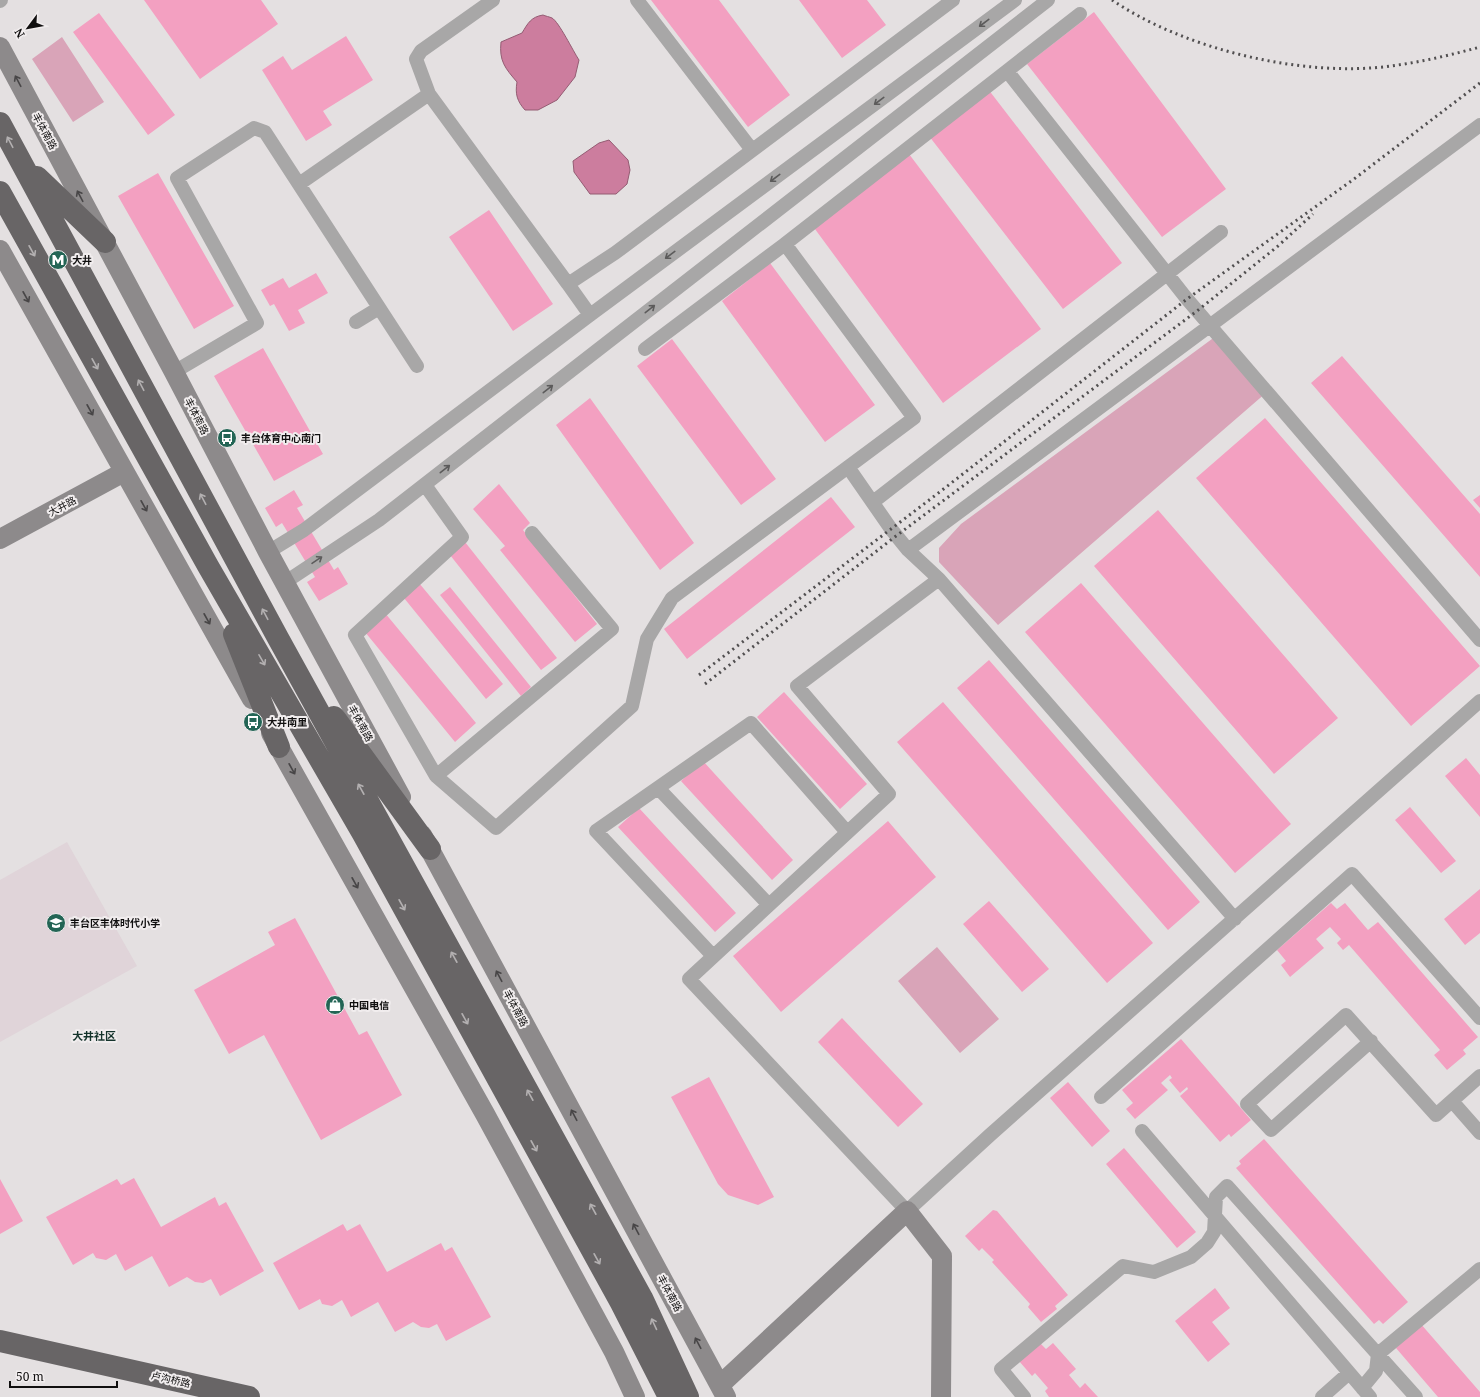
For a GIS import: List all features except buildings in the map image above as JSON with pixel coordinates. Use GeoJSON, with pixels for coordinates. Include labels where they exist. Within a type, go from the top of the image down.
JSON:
{"type":"FeatureCollection","features":[{"type":"Feature","properties":{"kind":"highway"},"geometry":{"type":"LineString","coordinates":[[0,123],[278,638],[371,829],[669,1397]]}},
{"type":"Feature","properties":{"kind":"highway"},"geometry":{"type":"LineString","coordinates":[[20,161],[105,242]]}},
{"type":"Feature","properties":{"kind":"highway"},"geometry":{"type":"LineString","coordinates":[[0,192],[208,566],[371,829],[642,1298],[688,1397]]}},
{"type":"Feature","properties":{"kind":"highway"},"geometry":{"type":"LineString","coordinates":[[0,206],[19,228]]}},
{"type":"Feature","properties":{"kind":"highway"},"geometry":{"type":"LineString","coordinates":[[208,566],[279,747]]}},
{"type":"Feature","properties":{"kind":"highway"},"geometry":{"type":"LineString","coordinates":[[278,638],[430,849]]}},
{"type":"Feature","properties":{"kind":"highway","name":"卢沟桥路"},"geometry":{"type":"LineString","coordinates":[[0,1341],[249,1397]]}},
{"type":"Feature","properties":{"kind":"street"},"geometry":{"type":"LineString","coordinates":[[493,0],[420,51],[416,58],[429,94],[590,315]]}},
{"type":"Feature","properties":{"kind":"street"},"geometry":{"type":"LineString","coordinates":[[637,0],[752,150]]}},
{"type":"Feature","properties":{"kind":"street"},"geometry":{"type":"LineString","coordinates":[[568,284],[614,253],[953,0]]}},
{"type":"Feature","properties":{"kind":"street"},"geometry":{"type":"LineString","coordinates":[[268,552],[304,530],[590,315],[1015,0]]}},
{"type":"Feature","properties":{"kind":"street"},"geometry":{"type":"LineString","coordinates":[[284,583],[379,520],[1048,0]]}},
{"type":"Feature","properties":{"kind":"street"},"geometry":{"type":"LineString","coordinates":[[645,349],[785,244],[1080,14]]}},
{"type":"Feature","properties":{"kind":"street","name":"丰体南路"},"geometry":{"type":"LineString","coordinates":[[0,47],[174,372],[284,583],[430,849],[719,1389]]}},
{"type":"Feature","properties":{"kind":"street"},"geometry":{"type":"LineString","coordinates":[[1007,70],[1167,274],[1480,640]]}},
{"type":"Feature","properties":{"kind":"street"},"geometry":{"type":"LineString","coordinates":[[299,184],[429,94]]}},
{"type":"Feature","properties":{"kind":"street"},"geometry":{"type":"LineString","coordinates":[[908,550],[1480,125]]}},
{"type":"Feature","properties":{"kind":"street"},"geometry":{"type":"LineString","coordinates":[[174,372],[257,323],[177,178],[254,128],[265,132],[417,366]]}},
{"type":"Feature","properties":{"kind":"street"},"geometry":{"type":"LineString","coordinates":[[873,502],[1221,232]]}},
{"type":"Feature","properties":{"kind":"street"},"geometry":{"type":"LineString","coordinates":[[424,485],[462,537],[355,635],[436,776],[496,828],[632,706],[647,639],[672,598],[914,418],[785,244]]}},
{"type":"Feature","properties":{"kind":"street"},"geometry":{"type":"LineString","coordinates":[[0,250],[485,1114],[614,1352],[635,1397]]}},
{"type":"Feature","properties":{"kind":"street"},"geometry":{"type":"LineString","coordinates":[[356,322],[379,308]]}},
{"type":"Feature","properties":{"kind":"street"},"geometry":{"type":"LineString","coordinates":[[848,467],[891,529],[908,550],[940,579],[1235,919]]}},
{"type":"Feature","properties":{"kind":"street","name":"大井路"},"geometry":{"type":"LineString","coordinates":[[0,539],[124,472]]}},
{"type":"Feature","properties":{"kind":"street"},"geometry":{"type":"LineString","coordinates":[[436,776],[612,629],[532,533]]}},
{"type":"Feature","properties":{"kind":"street"},"geometry":{"type":"LineString","coordinates":[[940,579],[797,686],[889,794],[689,979],[907,1212],[942,1256],[941,1397]]}},
{"type":"Feature","properties":{"kind":"street"},"geometry":{"type":"LineString","coordinates":[[719,1389],[990,1136],[1480,702]]}},
{"type":"Feature","properties":{"kind":"street"},"geometry":{"type":"LineString","coordinates":[[713,956],[596,830],[751,723],[847,832]]}},
{"type":"Feature","properties":{"kind":"street"},"geometry":{"type":"LineString","coordinates":[[658,788],[769,905]]}},
{"type":"Feature","properties":{"kind":"street"},"geometry":{"type":"LineString","coordinates":[[1101,1097],[1352,874],[1480,1018]]}},
{"type":"Feature","properties":{"kind":"street"},"geometry":{"type":"LineString","coordinates":[[1371,1041],[1271,1130],[1247,1104],[1346,1015],[1371,1041],[1436,1115],[1480,1076]]}},
{"type":"Feature","properties":{"kind":"street"},"geometry":{"type":"LineString","coordinates":[[1452,1100],[1480,1133]]}},
{"type":"Feature","properties":{"kind":"street"},"geometry":{"type":"LineString","coordinates":[[1142,1131],[1366,1392],[1376,1371],[1378,1354],[1480,1269]]}},
{"type":"Feature","properties":{"kind":"street"},"geometry":{"type":"LineString","coordinates":[[1024,1397],[1001,1369],[1123,1266],[1130,1269],[1154,1272],[1178,1264],[1191,1257],[1207,1243],[1214,1232],[1216,1197],[1227,1186],[1416,1397]]}},
{"type":"Feature","properties":{"kind":"street"},"geometry":{"type":"LineString","coordinates":[[1322,1397],[1349,1374]]}},
{"type":"Feature","properties":{"kind":"shaded area"},"geometry":{"type":"Polygon","coordinates":[[[543,15],[552,18],[555,21],[579,60],[575,77],[557,100],[538,110],[525,110],[517,97],[517,82],[506,68],[502,59],[501,42],[522,33],[530,21],[543,15]]]}},
{"type":"Feature","properties":{"kind":"shaded area"},"geometry":{"type":"Polygon","coordinates":[[[62,37],[104,102],[73,122],[32,59],[62,37]]]}},
{"type":"Feature","properties":{"kind":"shaded area"},"geometry":{"type":"Polygon","coordinates":[[[609,140],[628,160],[630,170],[627,184],[616,194],[590,194],[574,172],[573,161],[599,143],[609,140]]]}},
{"type":"Feature","properties":{"kind":"shaded area"},"geometry":{"type":"Polygon","coordinates":[[[1216,336],[1267,392],[998,625],[939,562],[939,548],[961,524],[1216,336]]]}},
{"type":"Feature","properties":{"kind":"shaded area","name":"丰台区丰体时代小学"},"geometry":{"type":"Polygon","coordinates":[[[67,842],[137,966],[0,1042],[0,880],[67,842]]]}},
{"type":"Feature","properties":{"kind":"shaded area"},"geometry":{"type":"Polygon","coordinates":[[[937,947],[999,1019],[960,1053],[898,981],[937,947]]]}},
{"type":"Feature","properties":{"kind":"railway"},"geometry":{"type":"LineString","coordinates":[[1112,0],[1141,17],[1174,33],[1209,46],[1246,56],[1320,68],[1357,69],[1391,66],[1436,58],[1480,47]]}},
{"type":"Feature","properties":{"kind":"railway"},"geometry":{"type":"LineString","coordinates":[[699,675],[941,491],[1187,299],[1354,179],[1480,83]]}},
{"type":"Feature","properties":{"kind":"railway"},"geometry":{"type":"LineString","coordinates":[[705,684],[896,536],[1197,311],[1278,246],[1313,214]]}},
{"type":"Feature","properties":{"kind":"place","name":"大井"},"geometry":{"type":"Point","coordinates":[58,260]}},
{"type":"Feature","properties":{"kind":"place","name":"丰台体育中心南门"},"geometry":{"type":"Point","coordinates":[227,438]}},
{"type":"Feature","properties":{"kind":"place","name":"大井南里"},"geometry":{"type":"Point","coordinates":[253,722]}},
{"type":"Feature","properties":{"kind":"place","name":"丰台区丰体时代小学"},"geometry":{"type":"Point","coordinates":[56,923]}},
{"type":"Feature","properties":{"kind":"place","name":"中国电信"},"geometry":{"type":"Point","coordinates":[335,1005]}},
{"type":"Feature","properties":{"kind":"district","name":"大井社区"},"geometry":{"type":"Point","coordinates":[94,1036]}}]}
